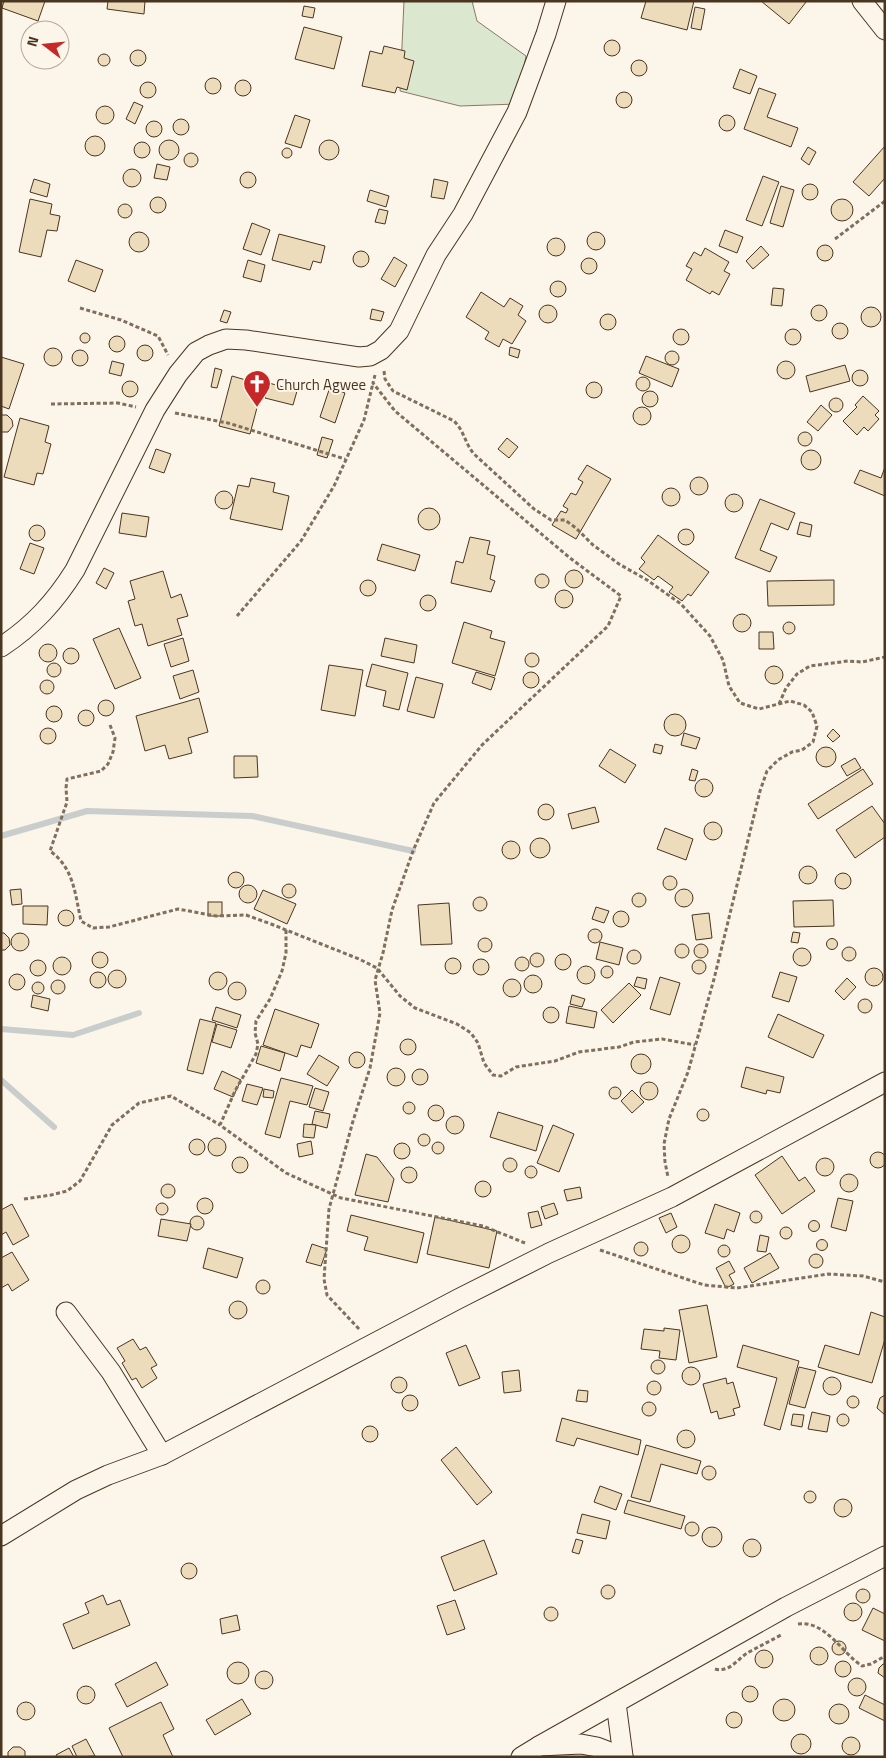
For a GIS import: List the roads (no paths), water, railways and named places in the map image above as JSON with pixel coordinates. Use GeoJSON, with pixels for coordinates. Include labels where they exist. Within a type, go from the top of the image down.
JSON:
{"type":"FeatureCollection","features":[{"type":"Feature","properties":{"kind":"street"},"geometry":{"type":"LineString","coordinates":[[1,647],[21,634],[62,591],[75,570],[155,410],[178,374],[196,352],[226,339],[246,340],[359,357],[370,356],[381,350],[399,331],[436,255],[463,214],[516,112],[546,34],[556,1]]}},
{"type":"Feature","properties":{"kind":"street"},"geometry":{"type":"LineString","coordinates":[[862,1],[885,30]]}},
{"type":"Feature","properties":{"kind":"street"},"geometry":{"type":"LineString","coordinates":[[1,1536],[76,1490],[108,1475],[162,1455],[549,1253],[672,1196],[885,1082]]}},
{"type":"Feature","properties":{"kind":"street"},"geometry":{"type":"LineString","coordinates":[[66,1312],[111,1372],[162,1455]]}},
{"type":"Feature","properties":{"kind":"street"},"geometry":{"type":"LineString","coordinates":[[521,1757],[786,1607],[885,1556]]}},
{"type":"Feature","properties":{"kind":"street"},"geometry":{"type":"LineString","coordinates":[[540,1746],[581,1744],[597,1747],[623,1756],[616,1703]]}},
{"type":"Feature","properties":{"kind":"waterway"},"geometry":{"type":"LineString","coordinates":[[1,836],[87,811],[252,816],[413,851]]}},
{"type":"Feature","properties":{"kind":"waterway"},"geometry":{"type":"LineString","coordinates":[[1,1029],[73,1035],[139,1013]]}},
{"type":"Feature","properties":{"kind":"waterway"},"geometry":{"type":"LineString","coordinates":[[1,1080],[54,1127]]}},
{"type":"Feature","properties":{"kind":"place","name":"Church Agwee"},"geometry":{"type":"Point","coordinates":[257,408]}}]}
